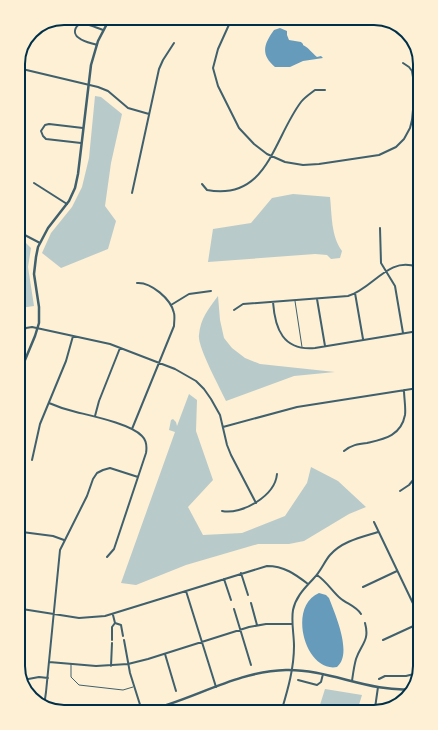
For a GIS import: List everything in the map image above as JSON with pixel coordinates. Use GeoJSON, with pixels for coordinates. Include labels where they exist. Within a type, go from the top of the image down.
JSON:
{"type":"FeatureCollection","features":[{"type":"Feature","properties":{"kind":"street"},"geometry":{"type":"LineString","coordinates":[[78,25],[75,29],[75,34],[78,38],[97,45]]}},
{"type":"Feature","properties":{"kind":"street"},"geometry":{"type":"LineString","coordinates":[[87,25],[103,30]]}},
{"type":"Feature","properties":{"kind":"street"},"geometry":{"type":"LineString","coordinates":[[25,360],[38,328],[40,307],[34,274],[36,257],[40,243],[48,228],[67,204],[77,181],[91,65],[97,45],[106,25]]}},
{"type":"Feature","properties":{"kind":"street"},"geometry":{"type":"LineString","coordinates":[[229,25],[218,49],[213,68],[218,86],[239,128],[254,144],[271,156],[293,164],[311,165],[379,155],[390,151],[400,143],[407,134],[411,124],[413,104]]}},
{"type":"Feature","properties":{"kind":"street"},"geometry":{"type":"LineString","coordinates":[[132,193],[160,66],[174,43]]}},
{"type":"Feature","properties":{"kind":"street"},"geometry":{"type":"LineString","coordinates":[[403,63],[406,64],[412,71],[413,75]]}},
{"type":"Feature","properties":{"kind":"street"},"geometry":{"type":"LineString","coordinates":[[25,70],[108,91],[128,108],[149,114]]}},
{"type":"Feature","properties":{"kind":"street"},"geometry":{"type":"LineString","coordinates":[[202,184],[207,190],[226,191],[240,187],[258,176],[266,166],[302,101],[315,90],[325,90]]}},
{"type":"Feature","properties":{"kind":"street"},"geometry":{"type":"LineString","coordinates":[[81,144],[46,139],[43,136],[42,131],[45,125],[49,124],[83,128]]}},
{"type":"Feature","properties":{"kind":"street"},"geometry":{"type":"LineString","coordinates":[[34,183],[67,204]]}},
{"type":"Feature","properties":{"kind":"street"},"geometry":{"type":"LineString","coordinates":[[380,228],[381,263],[395,286],[403,333]]}},
{"type":"Feature","properties":{"kind":"street"},"geometry":{"type":"LineString","coordinates":[[25,235],[40,243]]}},
{"type":"Feature","properties":{"kind":"street"},"geometry":{"type":"LineString","coordinates":[[234,310],[243,304],[345,297],[356,293],[393,266],[402,264],[413,266]]}},
{"type":"Feature","properties":{"kind":"street"},"geometry":{"type":"LineString","coordinates":[[132,429],[174,326],[174,314],[170,304],[154,289],[143,283],[137,283]]}},
{"type":"Feature","properties":{"kind":"street"},"geometry":{"type":"LineString","coordinates":[[170,304],[189,294],[211,291]]}},
{"type":"Feature","properties":{"kind":"street"},"geometry":{"type":"LineString","coordinates":[[356,293],[363,340]]}},
{"type":"Feature","properties":{"kind":"street"},"geometry":{"type":"LineString","coordinates":[[317,299],[325,346]]}},
{"type":"Feature","properties":{"kind":"street"},"geometry":{"type":"LineString","coordinates":[[273,302],[276,323],[279,331],[291,343],[302,347],[309,348],[325,346],[413,332]]}},
{"type":"Feature","properties":{"kind":"street"},"geometry":{"type":"LineString","coordinates":[[25,329],[32,327],[38,328],[110,344],[186,375],[204,389],[220,414],[227,446],[256,503]]}},
{"type":"Feature","properties":{"kind":"street"},"geometry":{"type":"LineString","coordinates":[[32,460],[40,424],[66,361],[73,336]]}},
{"type":"Feature","properties":{"kind":"street"},"geometry":{"type":"LineString","coordinates":[[95,416],[99,401],[120,348]]}},
{"type":"Feature","properties":{"kind":"street"},"geometry":{"type":"LineString","coordinates":[[223,427],[297,407],[413,389]]}},
{"type":"Feature","properties":{"kind":"street"},"geometry":{"type":"LineString","coordinates":[[344,451],[349,446],[385,439],[399,428],[405,415],[404,390]]}},
{"type":"Feature","properties":{"kind":"street"},"geometry":{"type":"LineString","coordinates":[[49,404],[69,411],[95,416],[132,429],[142,435],[146,444],[146,454],[114,549],[107,557]]}},
{"type":"Feature","properties":{"kind":"street"},"geometry":{"type":"LineString","coordinates":[[45,700],[48,678],[58,556],[64,540],[87,496],[92,479],[97,473],[110,468],[138,477]]}},
{"type":"Feature","properties":{"kind":"street"},"geometry":{"type":"LineString","coordinates":[[222,511],[230,512],[256,503],[271,490],[276,483],[277,474]]}},
{"type":"Feature","properties":{"kind":"street"},"geometry":{"type":"LineString","coordinates":[[400,491],[413,480]]}},
{"type":"Feature","properties":{"kind":"street"},"geometry":{"type":"LineString","coordinates":[[374,522],[413,604]]}},
{"type":"Feature","properties":{"kind":"street"},"geometry":{"type":"LineString","coordinates":[[25,532],[54,536],[64,540]]}},
{"type":"Feature","properties":{"kind":"street"},"geometry":{"type":"LineString","coordinates":[[283,705],[292,670],[294,646],[292,624],[294,604],[300,593],[317,575],[329,556],[337,548],[348,542],[378,532]]}},
{"type":"Feature","properties":{"kind":"street"},"geometry":{"type":"LineString","coordinates":[[25,610],[88,618],[113,614],[261,567],[279,567],[289,570],[308,584]]}},
{"type":"Feature","properties":{"kind":"street"},"geometry":{"type":"LineString","coordinates":[[363,587],[397,571]]}},
{"type":"Feature","properties":{"kind":"street"},"geometry":{"type":"LineString","coordinates":[[241,573],[248,595]]}},
{"type":"Feature","properties":{"kind":"street"},"geometry":{"type":"LineString","coordinates":[[317,575],[329,585],[339,597],[356,608],[361,614]]}},
{"type":"Feature","properties":{"kind":"street"},"geometry":{"type":"LineString","coordinates":[[224,579],[231,600]]}},
{"type":"Feature","properties":{"kind":"street"},"geometry":{"type":"LineString","coordinates":[[186,591],[216,686]]}},
{"type":"Feature","properties":{"kind":"street"},"geometry":{"type":"LineString","coordinates":[[251,603],[257,625]]}},
{"type":"Feature","properties":{"kind":"street"},"geometry":{"type":"LineString","coordinates":[[234,608],[250,665]]}},
{"type":"Feature","properties":{"kind":"street"},"geometry":{"type":"LineString","coordinates":[[113,614],[116,623],[121,626],[123,636]]}},
{"type":"Feature","properties":{"kind":"street"},"geometry":{"type":"LineString","coordinates":[[111,666],[112,627],[116,623]]}},
{"type":"Feature","properties":{"kind":"street"},"geometry":{"type":"LineString","coordinates":[[49,662],[111,666],[128,664],[257,625],[276,623],[292,624]]}},
{"type":"Feature","properties":{"kind":"street"},"geometry":{"type":"LineString","coordinates":[[352,681],[356,660],[367,635],[365,623]]}},
{"type":"Feature","properties":{"kind":"street"},"geometry":{"type":"LineString","coordinates":[[383,640],[413,625]]}},
{"type":"Feature","properties":{"kind":"street"},"geometry":{"type":"LineString","coordinates":[[124,640],[128,664],[140,705]]}},
{"type":"Feature","properties":{"kind":"street"},"geometry":{"type":"LineString","coordinates":[[165,654],[176,691]]}},
{"type":"Feature","properties":{"kind":"street"},"geometry":{"type":"LineString","coordinates":[[165,705],[216,686],[254,674],[276,670],[292,670],[323,674],[397,690],[405,690]]}},
{"type":"Feature","properties":{"kind":"street"},"geometry":{"type":"LineString","coordinates":[[298,680],[317,685],[321,682],[323,674]]}},
{"type":"Feature","properties":{"kind":"street"},"geometry":{"type":"LineString","coordinates":[[379,679],[385,676],[406,676],[412,674]]}},
{"type":"Feature","properties":{"kind":"street"},"geometry":{"type":"LineString","coordinates":[[27,679],[39,677],[48,678]]}},
{"type":"Feature","properties":{"kind":"street"},"geometry":{"type":"LineString","coordinates":[[375,705],[378,686]]}},
{"type":"Feature","properties":{"kind":"lane"},"geometry":{"type":"LineString","coordinates":[[295,300],[302,347]]}},
{"type":"Feature","properties":{"kind":"lane"},"geometry":{"type":"LineString","coordinates":[[71,664],[71,677],[79,685],[123,690],[134,686]]}},
{"type":"Feature","properties":{"kind":"shaded area"},"geometry":{"type":"Polygon","coordinates":[[[95,96],[101,97],[122,114],[111,163],[105,206],[116,221],[108,249],[61,268],[42,253],[51,233],[72,207],[82,187],[89,158],[95,96]]]}},
{"type":"Feature","properties":{"kind":"shaded area"},"geometry":{"type":"Polygon","coordinates":[[[293,194],[330,197],[334,232],[338,245],[342,251],[340,258],[331,259],[327,255],[315,254],[208,262],[213,229],[251,223],[272,198],[293,194]]]}},
{"type":"Feature","properties":{"kind":"shaded area"},"geometry":{"type":"Polygon","coordinates":[[[25,242],[31,248],[28,267],[34,306],[25,307],[25,242]]]}},
{"type":"Feature","properties":{"kind":"shaded area"},"geometry":{"type":"Polygon","coordinates":[[[218,296],[220,320],[224,338],[232,348],[245,358],[260,364],[335,372],[294,376],[226,401],[205,357],[199,340],[203,319],[208,309],[218,296]]]}},
{"type":"Feature","properties":{"kind":"shaded area"},"geometry":{"type":"Polygon","coordinates":[[[189,394],[197,400],[196,431],[213,480],[188,507],[203,535],[242,533],[285,516],[307,483],[311,467],[338,481],[366,507],[349,514],[304,541],[289,544],[258,544],[186,565],[136,585],[121,583],[175,432],[169,430],[171,420],[173,419],[176,422],[177,426],[189,394]]]}},
{"type":"Feature","properties":{"kind":"shaded area"},"geometry":{"type":"Polygon","coordinates":[[[325,689],[362,695],[359,705],[320,705],[325,689]]]}},
{"type":"Feature","properties":{"kind":"water"},"geometry":{"type":"Polygon","coordinates":[[[280,28],[287,31],[289,40],[301,42],[317,57],[321,56],[323,58],[303,61],[290,67],[275,67],[267,58],[265,49],[266,44],[274,30],[280,28]]]}},
{"type":"Feature","properties":{"kind":"water"},"geometry":{"type":"Polygon","coordinates":[[[319,593],[326,595],[329,598],[341,634],[343,653],[341,661],[337,667],[326,666],[316,660],[309,650],[304,637],[302,624],[304,611],[309,600],[319,593]]]}}]}
